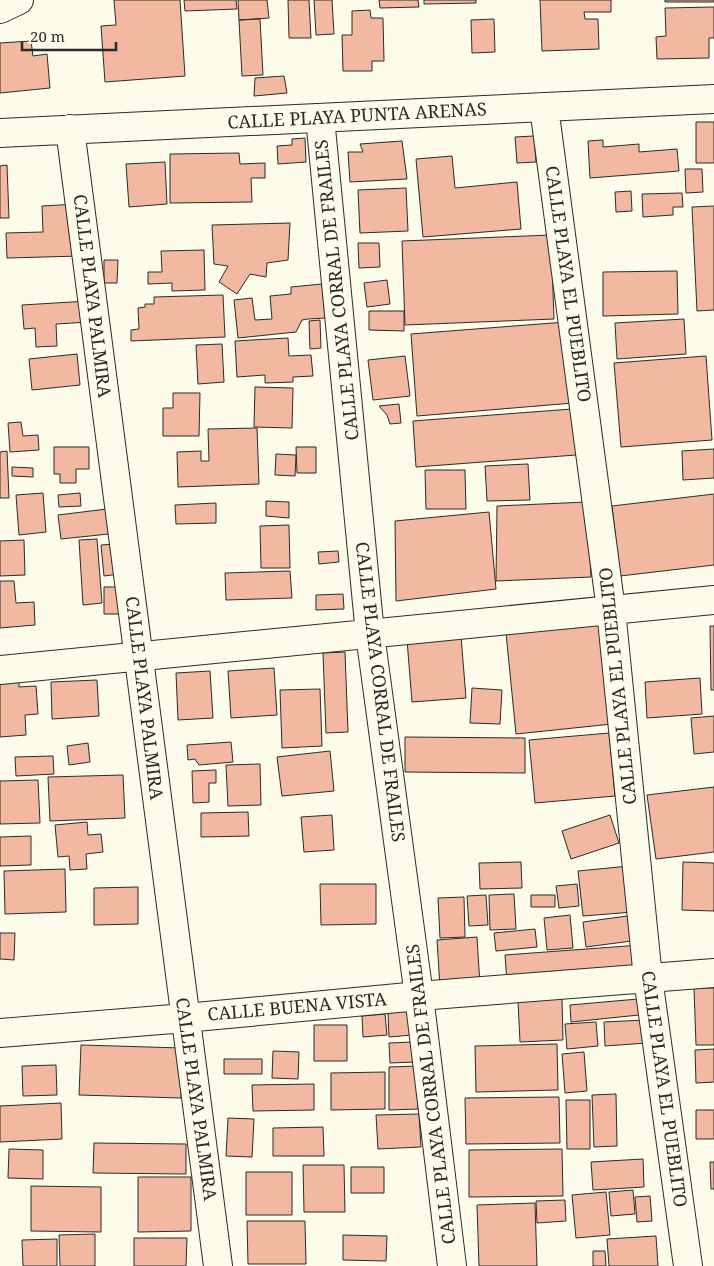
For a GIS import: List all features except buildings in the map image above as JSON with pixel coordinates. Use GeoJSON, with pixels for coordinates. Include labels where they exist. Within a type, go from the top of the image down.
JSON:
{"type":"FeatureCollection","features":[{"type":"Feature","properties":{"kind":"street"},"geometry":{"type":"LineString","coordinates":[[0,9],[19,0]]}},
{"type":"Feature","properties":{"kind":"street","name":"CALLE PLAYA PUNTA ARENAS"},"geometry":{"type":"LineString","coordinates":[[0,133],[714,99]]}},
{"type":"Feature","properties":{"kind":"street","name":"CALLE PLAYA EL PUEBLITO"},"geometry":{"type":"LineString","coordinates":[[544,107],[611,610],[648,978],[688,1266]]}},
{"type":"Feature","properties":{"kind":"street","name":"CALLE PLAYA CORRAL DE FRAILES"},"geometry":{"type":"LineString","coordinates":[[320,118],[370,634],[419,996],[452,1266]]}},
{"type":"Feature","properties":{"kind":"street","name":"CALLE PLAYA PALMIRA"},"geometry":{"type":"LineString","coordinates":[[70,130],[218,1266]]}},
{"type":"Feature","properties":{"kind":"street"},"geometry":{"type":"LineString","coordinates":[[0,670],[714,600]]}},
{"type":"Feature","properties":{"kind":"street","name":"CALLE BUENA VISTA"},"geometry":{"type":"LineString","coordinates":[[0,1033],[419,996],[714,974]]}}]}
